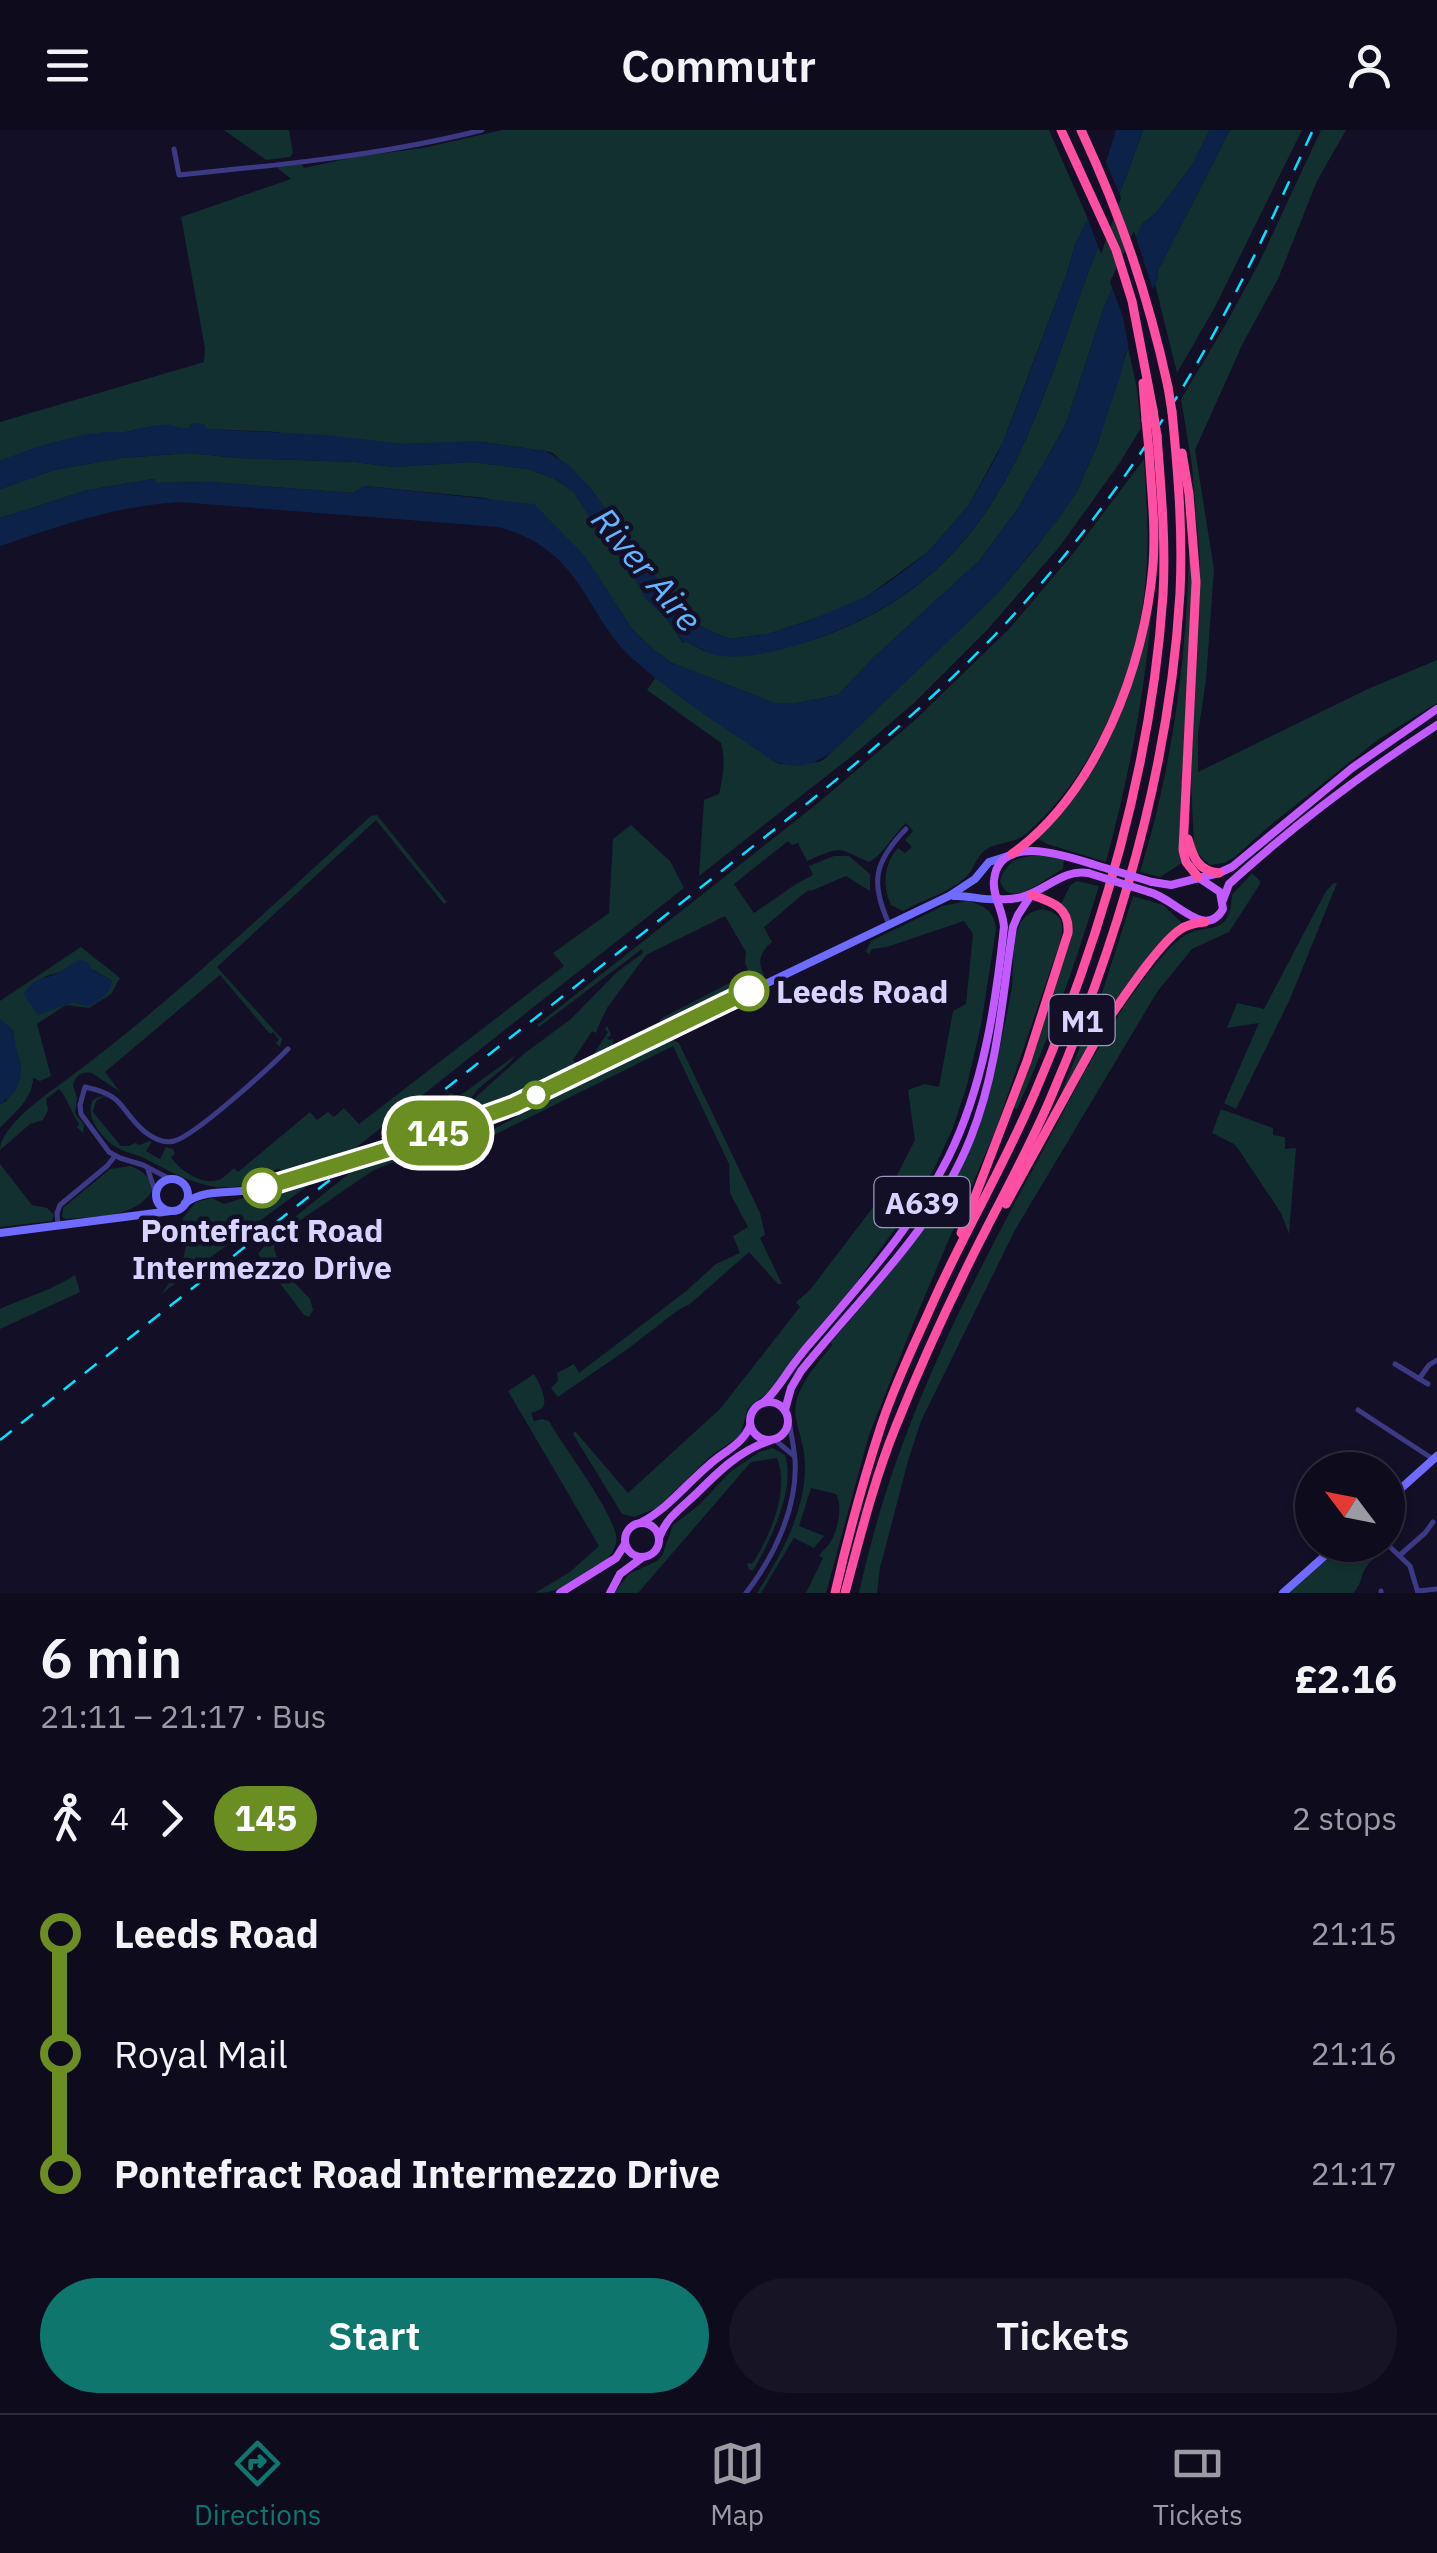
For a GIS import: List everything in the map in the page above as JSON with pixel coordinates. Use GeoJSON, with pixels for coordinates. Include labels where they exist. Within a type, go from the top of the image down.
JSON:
{"type":"FeatureCollection","features":[{"type":"Feature","properties":{"kind":"highway","name":"M1"},"geometry":{"type":"LineString","coordinates":[[835,1593],[848,1533],[882,1422],[935,1298],[1036,1090],[1072,999],[1127,818],[1150,701],[1163,592],[1164,540],[1153,410],[1132,301],[1116,250],[1061,130]]}},
{"type":"Feature","properties":{"kind":"highway","name":"M1"},"geometry":{"type":"LineString","coordinates":[[1082,130],[1119,216],[1152,316],[1190,494],[1196,582],[1184,856],[1198,878]]}},
{"type":"Feature","properties":{"kind":"highway"},"geometry":{"type":"LineString","coordinates":[[1010,855],[1040,833],[1082,776],[1111,723],[1132,670],[1153,561],[1154,515],[1143,357]]}},
{"type":"Feature","properties":{"kind":"highway","name":"M1"},"geometry":{"type":"LineString","coordinates":[[845,1593],[895,1428],[949,1306],[1026,1154],[1083,1018],[1116,924],[1144,820],[1176,646],[1181,494],[1173,414]]}},
{"type":"Feature","properties":{"kind":"highway"},"geometry":{"type":"LineString","coordinates":[[1186,832],[1196,861],[1206,870],[1218,873]]}},
{"type":"Feature","properties":{"kind":"highway"},"geometry":{"type":"LineString","coordinates":[[935,1298],[1028,1060],[1067,939],[1065,912],[1032,895]]}},
{"type":"Feature","properties":{"kind":"highway","name":"M1"},"geometry":{"type":"LineString","coordinates":[[949,1306],[1105,1024],[1175,934],[1189,925],[1205,922]]}},
{"type":"Feature","properties":{"kind":"main road"},"geometry":{"type":"LineString","coordinates":[[1150,887],[1218,873],[1238,862],[1352,768],[1437,710]]}},
{"type":"Feature","properties":{"kind":"main road"},"geometry":{"type":"LineString","coordinates":[[0,1233],[171,1211],[198,1195],[262,1188],[400,1146],[514,1105],[949,896],[975,879],[989,862],[1010,855],[1045,850],[1150,887],[1205,922],[1223,909],[1229,884],[1358,780],[1437,725]]}},
{"type":"Feature","properties":{"kind":"main road"},"geometry":{"type":"LineString","coordinates":[[998,899],[994,876],[1010,855]]}},
{"type":"Feature","properties":{"kind":"main road"},"geometry":{"type":"LineString","coordinates":[[949,896],[1008,900],[1032,895],[1067,874],[1090,868]]}},
{"type":"Feature","properties":{"kind":"main road"},"geometry":{"type":"LineString","coordinates":[[1198,878],[1217,889],[1223,900]]}},
{"type":"Feature","properties":{"kind":"main road","name":"A639"},"geometry":{"type":"LineString","coordinates":[[785,1410],[790,1388],[801,1371],[914,1236],[943,1194],[966,1149],[994,1062],[1013,927],[1032,895]]}},
{"type":"Feature","properties":{"kind":"main road","name":"A639"},"geometry":{"type":"LineString","coordinates":[[763,1403],[898,1237],[949,1156],[974,1086],[989,1024],[1004,927],[998,899]]}},
{"type":"Feature","properties":{"kind":"main road"},"geometry":{"type":"LineString","coordinates":[[128,1217],[142,1210],[163,1182],[174,1180],[212,1192]]}},
{"type":"Feature","properties":{"kind":"main road"},"geometry":{"type":"LineString","coordinates":[[174,1180],[182,1183],[187,1192],[186,1203]]}},
{"type":"Feature","properties":{"kind":"main road"},"geometry":{"type":"LineString","coordinates":[[156,1194],[158,1204],[171,1211]]}},
{"type":"Feature","properties":{"kind":"main road"},"geometry":{"type":"LineString","coordinates":[[560,1593],[616,1558],[628,1529],[661,1510],[712,1462],[739,1443],[754,1410],[773,1402],[785,1410],[789,1421],[786,1431],[754,1446],[722,1469],[670,1518],[657,1549],[620,1574],[610,1593]]}},
{"type":"Feature","properties":{"kind":"main road"},"geometry":{"type":"LineString","coordinates":[[750,1426],[761,1439],[772,1440]]}},
{"type":"Feature","properties":{"kind":"main road"},"geometry":{"type":"LineString","coordinates":[[1405,1484],[1436,1457]]}},
{"type":"Feature","properties":{"kind":"main road"},"geometry":{"type":"LineString","coordinates":[[640,1522],[654,1528],[659,1538]]}},
{"type":"Feature","properties":{"kind":"main road"},"geometry":{"type":"LineString","coordinates":[[624,1544],[631,1554],[643,1558]]}},
{"type":"Feature","properties":{"kind":"main road"},"geometry":{"type":"LineString","coordinates":[[1283,1593],[1318,1562]]}},
{"type":"Feature","properties":{"kind":"street"},"geometry":{"type":"LineString","coordinates":[[174,149],[179,175],[296,163],[482,130]]}},
{"type":"Feature","properties":{"kind":"street"},"geometry":{"type":"LineString","coordinates":[[889,924],[876,888],[878,871],[883,856],[906,828]]}},
{"type":"Feature","properties":{"kind":"street"},"geometry":{"type":"LineString","coordinates":[[174,1180],[115,1156],[105,1146],[81,1114],[86,1087],[116,1097],[153,1137],[163,1142],[174,1141],[196,1129],[288,1048]]}},
{"type":"Feature","properties":{"kind":"street"},"geometry":{"type":"LineString","coordinates":[[58,1226],[60,1206],[115,1156]]}},
{"type":"Feature","properties":{"kind":"street"},"geometry":{"type":"LineString","coordinates":[[147,1168],[156,1194]]}},
{"type":"Feature","properties":{"kind":"street"},"geometry":{"type":"LineString","coordinates":[[1420,1379],[1437,1360]]}},
{"type":"Feature","properties":{"kind":"street"},"geometry":{"type":"LineString","coordinates":[[1394,1364],[1428,1384]]}},
{"type":"Feature","properties":{"kind":"street"},"geometry":{"type":"LineString","coordinates":[[1358,1410],[1436,1457]]}},
{"type":"Feature","properties":{"kind":"street"},"geometry":{"type":"LineString","coordinates":[[746,1593],[771,1554],[787,1514],[795,1472],[789,1421]]}},
{"type":"Feature","properties":{"kind":"street"},"geometry":{"type":"LineString","coordinates":[[772,1440],[795,1457]]}},
{"type":"Feature","properties":{"kind":"street"},"geometry":{"type":"LineString","coordinates":[[1405,1551],[1433,1522]]}},
{"type":"Feature","properties":{"kind":"street"},"geometry":{"type":"LineString","coordinates":[[1426,1533],[1432,1540]]}},
{"type":"Feature","properties":{"kind":"street"},"geometry":{"type":"LineString","coordinates":[[1405,1560],[1418,1592],[1437,1589]]}},
{"type":"Feature","properties":{"kind":"green space"},"geometry":{"type":"Polygon","coordinates":[[[224,130],[289,130],[293,153],[290,157],[266,160],[224,130]]]}},
{"type":"Feature","properties":{"kind":"green space"},"geometry":{"type":"Polygon","coordinates":[[[502,130],[1049,130],[1088,219],[1003,442],[969,505],[928,552],[866,597],[828,614],[768,634],[730,639],[676,611],[666,591],[590,488],[546,451],[482,442],[402,444],[165,425],[65,440],[0,461],[0,422],[204,362],[205,348],[181,217],[291,179],[275,166],[302,164],[304,168],[502,130]]]}},
{"type":"Feature","properties":{"kind":"green space"},"geometry":{"type":"Polygon","coordinates":[[[1143,130],[1210,130],[1192,165],[1156,213],[1143,223],[1104,307],[1066,424],[1019,507],[979,561],[838,695],[774,703],[672,663],[633,630],[585,557],[555,527],[486,498],[365,486],[353,493],[210,482],[154,483],[153,479],[88,490],[0,518],[0,489],[54,470],[122,458],[190,453],[394,467],[472,462],[528,469],[573,491],[646,599],[666,618],[683,643],[710,653],[743,653],[827,635],[883,608],[929,575],[967,537],[997,494],[1044,397],[1143,130]]]}},
{"type":"Feature","properties":{"kind":"green space"},"geometry":{"type":"Polygon","coordinates":[[[1230,130],[1302,130],[1215,307],[1177,373],[1155,284],[1157,272],[1230,130]]]}},
{"type":"Feature","properties":{"kind":"green space"},"geometry":{"type":"Polygon","coordinates":[[[1321,130],[1346,130],[1317,181],[1278,279],[1243,343],[1195,450],[1214,569],[1198,733],[1198,772],[1370,688],[1437,660],[1437,703],[1379,739],[1235,857],[1210,865],[1194,846],[1191,781],[1200,562],[1192,466],[1181,399],[1260,261],[1321,130]]]}},
{"type":"Feature","properties":{"kind":"green space"},"geometry":{"type":"Polygon","coordinates":[[[1128,347],[1141,428],[1060,546],[988,629],[914,703],[699,876],[704,800],[719,794],[723,750],[721,743],[647,690],[656,677],[780,764],[823,760],[995,596],[1038,545],[1076,493],[1097,446],[1128,347]]]}},
{"type":"Feature","properties":{"kind":"green space"},"geometry":{"type":"Polygon","coordinates":[[[1144,459],[1146,579],[1130,661],[1120,693],[1090,755],[1072,783],[1028,832],[987,849],[957,884],[903,911],[891,905],[886,883],[893,854],[898,848],[905,853],[912,847],[905,840],[913,831],[906,823],[869,862],[839,850],[807,861],[798,843],[792,845],[788,841],[734,884],[754,913],[813,875],[809,866],[834,856],[849,856],[870,874],[870,891],[846,876],[809,890],[764,927],[772,942],[761,957],[762,980],[636,1040],[636,1036],[661,1023],[660,1019],[749,973],[746,952],[725,916],[646,955],[607,1008],[596,1033],[592,1031],[573,1060],[580,1066],[590,1060],[608,1032],[607,1026],[611,1035],[607,1038],[613,1039],[609,1052],[534,1089],[470,1114],[477,1096],[571,1019],[616,973],[643,953],[642,949],[537,1025],[818,803],[915,720],[1009,629],[1071,556],[1144,459]]]}},
{"type":"Feature","properties":{"kind":"green space"},"geometry":{"type":"Polygon","coordinates":[[[1189,541],[1192,602],[1179,837],[1182,863],[1160,877],[1140,872],[1167,766],[1177,702],[1189,541]]]}},
{"type":"Feature","properties":{"kind":"green space"},"geometry":{"type":"Polygon","coordinates":[[[1154,576],[1138,720],[1106,862],[1038,839],[1054,820],[1119,713],[1154,576]]]}},
{"type":"Feature","properties":{"kind":"green space"},"geometry":{"type":"Polygon","coordinates":[[[377,815],[447,902],[444,904],[376,820],[217,967],[282,1039],[280,1047],[273,1032],[270,1034],[220,975],[105,1072],[120,1092],[92,1073],[78,1076],[73,1085],[77,1098],[75,1113],[84,1125],[83,1133],[59,1089],[46,1099],[48,1110],[43,1120],[30,1124],[0,1150],[8,1131],[26,1111],[145,1018],[371,816],[377,815]]]}},
{"type":"Feature","properties":{"kind":"green space"},"geometry":{"type":"Polygon","coordinates":[[[631,825],[670,861],[684,888],[348,1154],[282,1176],[280,1169],[274,1170],[272,1178],[218,1187],[184,1178],[118,1148],[95,1125],[91,1113],[93,1100],[111,1098],[96,1101],[93,1112],[121,1146],[150,1141],[146,1151],[160,1159],[166,1147],[173,1149],[175,1154],[171,1157],[186,1172],[214,1181],[234,1168],[238,1172],[310,1112],[317,1120],[328,1112],[334,1117],[344,1108],[359,1124],[564,966],[553,953],[609,913],[613,839],[631,825]]]}},
{"type":"Feature","properties":{"kind":"green space"},"geometry":{"type":"Polygon","coordinates":[[[1043,854],[1064,860],[1063,869],[1029,890],[1005,890],[1000,881],[1011,863],[1043,854]]]}},
{"type":"Feature","properties":{"kind":"green space"},"geometry":{"type":"Polygon","coordinates":[[[1252,873],[1260,884],[1229,932],[1192,949],[1157,992],[1015,1230],[921,1421],[880,1568],[877,1593],[859,1593],[889,1483],[928,1380],[1076,1088],[1151,970],[1181,938],[1227,919],[1232,895],[1252,873]]]}},
{"type":"Feature","properties":{"kind":"green space"},"geometry":{"type":"Polygon","coordinates":[[[1076,881],[1099,886],[1051,1027],[1017,1109],[1013,1108],[1072,935],[1071,918],[1061,904],[1076,881]]]}},
{"type":"Feature","properties":{"kind":"green space"},"geometry":{"type":"Polygon","coordinates":[[[1334,883],[1290,999],[1236,1109],[1224,1103],[1259,1023],[1227,1028],[1237,1003],[1264,1009],[1326,891],[1334,883]]]}},
{"type":"Feature","properties":{"kind":"green space"},"geometry":{"type":"Polygon","coordinates":[[[1133,896],[1163,905],[1183,924],[1135,977],[1051,1118],[1103,990],[1133,896]]]}},
{"type":"Feature","properties":{"kind":"green space"},"geometry":{"type":"Polygon","coordinates":[[[967,901],[988,910],[996,930],[967,1085],[934,1169],[855,1284],[795,1355],[774,1388],[748,1408],[740,1436],[712,1455],[657,1508],[634,1517],[622,1514],[573,1434],[575,1431],[628,1493],[720,1409],[800,1307],[796,1302],[810,1290],[896,1177],[915,1140],[908,1090],[924,1084],[939,1087],[953,1011],[966,1004],[973,934],[964,921],[872,949],[869,954],[866,951],[871,941],[943,906],[967,901]]]}},
{"type":"Feature","properties":{"kind":"green space"},"geometry":{"type":"Polygon","coordinates":[[[1042,909],[1060,920],[1060,942],[996,1129],[869,1435],[826,1593],[806,1593],[823,1558],[819,1556],[835,1532],[839,1505],[836,1494],[811,1488],[799,1526],[824,1536],[814,1548],[794,1538],[761,1593],[757,1593],[783,1548],[801,1499],[805,1458],[795,1408],[801,1388],[831,1342],[907,1251],[967,1152],[993,1077],[1012,986],[1017,932],[1025,917],[1042,909]]]}},
{"type":"Feature","properties":{"kind":"green space"},"geometry":{"type":"Polygon","coordinates":[[[81,947],[120,978],[111,994],[89,1008],[66,1005],[37,1024],[51,1076],[40,1081],[33,1078],[26,1099],[0,1128],[0,1104],[7,1101],[15,1045],[13,1031],[0,1019],[0,1001],[81,947]],[[93,970],[55,973],[24,994],[61,1006],[111,980],[93,970]]]}},
{"type":"Feature","properties":{"kind":"green space"},"geometry":{"type":"Polygon","coordinates":[[[670,1038],[679,1043],[760,1213],[765,1235],[760,1238],[782,1284],[749,1252],[690,1304],[558,1397],[551,1388],[558,1381],[557,1373],[574,1364],[579,1373],[716,1264],[740,1253],[733,1236],[748,1227],[730,1193],[729,1164],[673,1046],[484,1140],[481,1136],[557,1092],[670,1038]]]}},
{"type":"Feature","properties":{"kind":"green space"},"geometry":{"type":"Polygon","coordinates":[[[516,1055],[478,1089],[465,1116],[391,1140],[451,1093],[462,1094],[516,1055]]]}},
{"type":"Feature","properties":{"kind":"green space"},"geometry":{"type":"Polygon","coordinates":[[[1221,1109],[1273,1128],[1273,1135],[1285,1137],[1285,1149],[1296,1148],[1289,1234],[1281,1213],[1239,1150],[1212,1133],[1221,1109]]]}},
{"type":"Feature","properties":{"kind":"green space"},"geometry":{"type":"Polygon","coordinates":[[[514,1110],[516,1113],[480,1133],[374,1170],[280,1234],[274,1248],[278,1262],[273,1266],[288,1284],[293,1281],[310,1299],[313,1310],[309,1317],[258,1254],[275,1233],[362,1163],[514,1110]]]}},
{"type":"Feature","properties":{"kind":"green space"},"geometry":{"type":"Polygon","coordinates":[[[0,1164],[32,1205],[47,1208],[54,1215],[52,1221],[0,1227],[0,1164]]]}},
{"type":"Feature","properties":{"kind":"green space"},"geometry":{"type":"Polygon","coordinates":[[[131,1166],[143,1172],[150,1182],[152,1191],[145,1200],[113,1214],[62,1217],[63,1208],[110,1169],[131,1166]]]}},
{"type":"Feature","properties":{"kind":"green space"},"geometry":{"type":"Polygon","coordinates":[[[326,1172],[161,1294],[181,1263],[185,1247],[183,1218],[196,1202],[212,1198],[224,1204],[326,1172]]]}},
{"type":"Feature","properties":{"kind":"green space"},"geometry":{"type":"Polygon","coordinates":[[[75,1275],[80,1292],[0,1329],[0,1309],[75,1275]]]}},
{"type":"Feature","properties":{"kind":"green space"},"geometry":{"type":"Polygon","coordinates":[[[534,1374],[544,1403],[531,1413],[534,1421],[549,1421],[601,1501],[616,1543],[606,1559],[565,1586],[535,1593],[570,1572],[599,1546],[508,1391],[534,1374]]]}},
{"type":"Feature","properties":{"kind":"green space"},"geometry":{"type":"Polygon","coordinates":[[[773,1448],[785,1455],[787,1484],[773,1530],[753,1571],[747,1564],[752,1564],[765,1540],[780,1499],[777,1458],[751,1462],[638,1593],[614,1593],[629,1574],[662,1556],[673,1525],[699,1505],[730,1472],[759,1452],[773,1448]]]}},
{"type":"Feature","properties":{"kind":"green space"},"geometry":{"type":"Polygon","coordinates":[[[1325,1562],[1371,1562],[1353,1593],[1289,1593],[1325,1562]]]}},
{"type":"Feature","properties":{"kind":"water","name":"River Aire"},"geometry":{"type":"Polygon","coordinates":[[[1116,130],[1143,130],[1044,397],[997,494],[966,537],[929,575],[883,608],[801,644],[756,655],[727,657],[684,643],[646,599],[573,491],[528,469],[472,462],[394,467],[190,453],[122,458],[54,470],[0,489],[0,461],[83,435],[169,424],[179,428],[188,428],[192,423],[204,424],[207,429],[327,435],[402,444],[473,441],[546,451],[570,466],[590,488],[666,591],[675,610],[730,639],[768,634],[866,597],[928,552],[969,505],[1010,425],[1088,219],[1116,130]]]}},
{"type":"Feature","properties":{"kind":"water"},"geometry":{"type":"Polygon","coordinates":[[[1210,130],[1230,130],[1157,272],[1158,278],[1124,356],[1097,446],[1076,493],[995,596],[843,742],[810,763],[792,765],[772,760],[666,686],[617,642],[556,557],[531,539],[498,527],[178,502],[109,513],[0,546],[0,518],[88,490],[153,479],[155,483],[210,482],[353,493],[365,486],[534,504],[585,556],[633,630],[672,663],[774,703],[838,695],[979,561],[1019,507],[1066,424],[1104,307],[1143,223],[1156,213],[1192,165],[1210,130]]]}},
{"type":"Feature","properties":{"kind":"water"},"geometry":{"type":"Polygon","coordinates":[[[80,960],[112,980],[107,993],[88,1007],[72,1002],[38,1015],[23,994],[36,981],[80,960]]]}},
{"type":"Feature","properties":{"kind":"water"},"geometry":{"type":"Polygon","coordinates":[[[0,1019],[13,1033],[21,1072],[18,1086],[0,1104],[0,1019]]]}},
{"type":"Feature","properties":{"kind":"pier"},"geometry":{"type":"Polygon","coordinates":[[[1103,155],[1121,198],[1101,254],[1085,211],[1103,155]]]}},
{"type":"Feature","properties":{"kind":"pier"},"geometry":{"type":"Polygon","coordinates":[[[1134,231],[1155,296],[1130,354],[1123,317],[1110,282],[1134,231]]]}},
{"type":"Feature","properties":{"kind":"railway"},"geometry":{"type":"LineString","coordinates":[[0,1440],[794,814],[970,661],[1063,557],[1158,427],[1238,288],[1313,130]]}},
{"type":"Feature","properties":{"kind":"bus line","name":"145"},"geometry":{"type":"LineString","coordinates":[[262,1188],[400,1146],[514,1105],[749,991]]}},
{"type":"Feature","properties":{"kind":"place","name":"Leeds Road"},"geometry":{"type":"Point","coordinates":[749,991]}},
{"type":"Feature","properties":{"kind":"place","name":"Pontefract Road Intermezzo Drive"},"geometry":{"type":"Point","coordinates":[262,1188]}}]}
